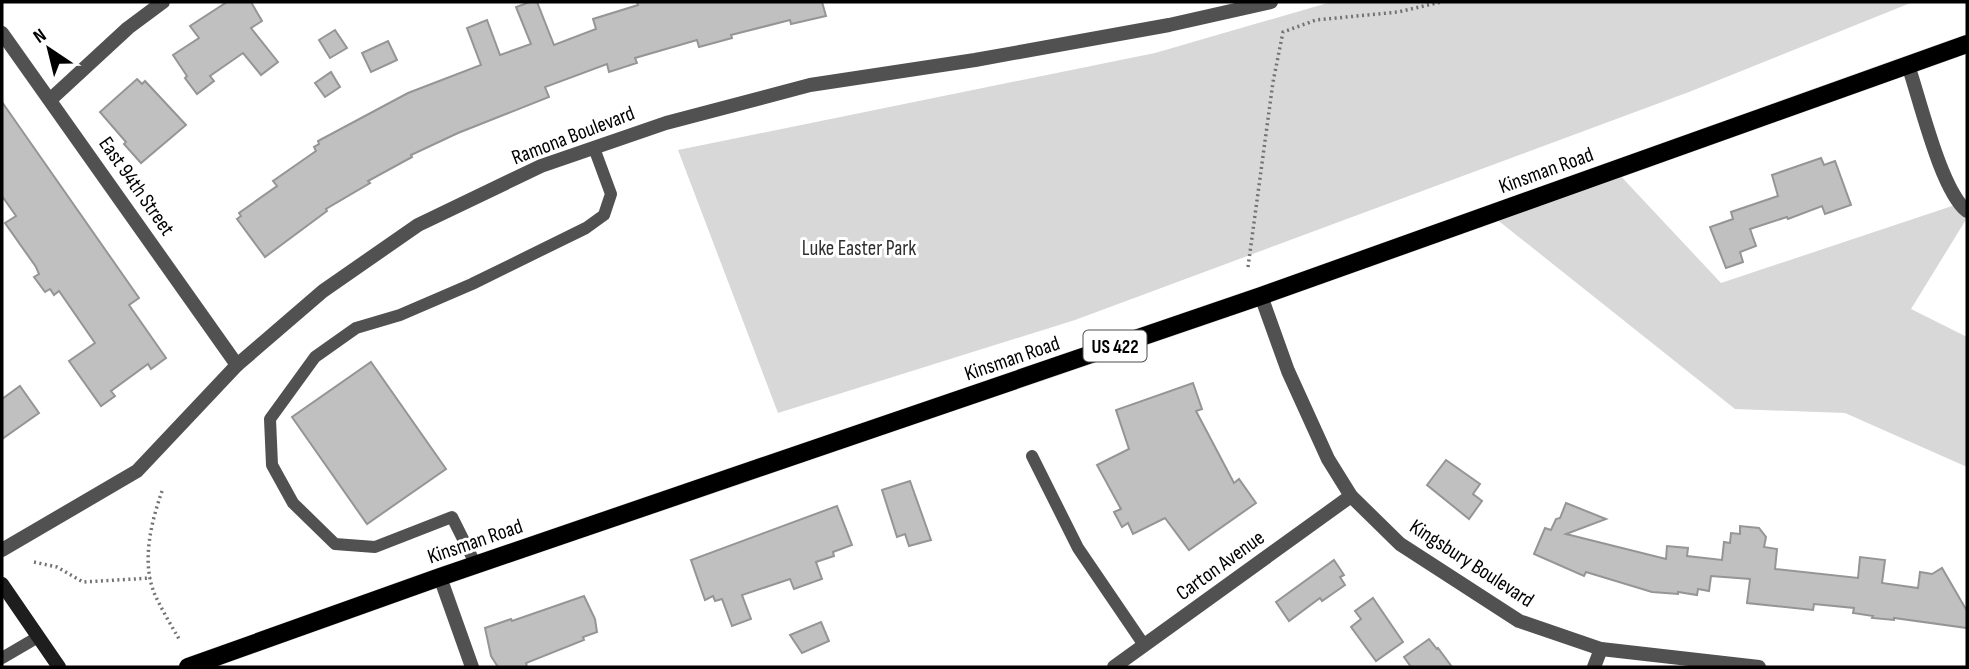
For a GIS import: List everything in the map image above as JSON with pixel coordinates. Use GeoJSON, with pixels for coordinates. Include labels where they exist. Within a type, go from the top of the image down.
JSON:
{"type":"FeatureCollection","features":[{"type":"Feature","properties":{"kind":"main road","name":"Kinsman Road"},"geometry":{"type":"LineString","coordinates":[[188,667],[440,577],[1261,296],[1967,44]]}},
{"type":"Feature","properties":{"kind":"main road"},"geometry":{"type":"LineString","coordinates":[[2,584],[59,667]]}},
{"type":"Feature","properties":{"kind":"street"},"geometry":{"type":"LineString","coordinates":[[51,99],[128,28],[163,2]]}},
{"type":"Feature","properties":{"kind":"street","name":"Ramona Boulevard"},"geometry":{"type":"LineString","coordinates":[[2,550],[137,471],[237,365],[323,291],[418,225],[541,166],[666,123],[810,85],[975,60],[1130,32],[1272,2]]}},
{"type":"Feature","properties":{"kind":"street","name":"East 94th Street"},"geometry":{"type":"LineString","coordinates":[[2,33],[237,365]]}},
{"type":"Feature","properties":{"kind":"street"},"geometry":{"type":"LineString","coordinates":[[1908,65],[1946,183],[1958,204],[1967,211]]}},
{"type":"Feature","properties":{"kind":"street","name":"Kingsbury Boulevard"},"geometry":{"type":"LineString","coordinates":[[1261,296],[1306,415],[1328,459],[1351,496],[1400,544],[1519,621],[1601,649],[1759,667]]}},
{"type":"Feature","properties":{"kind":"street","name":"Carton Avenue"},"geometry":{"type":"LineString","coordinates":[[1114,667],[1351,496]]}},
{"type":"Feature","properties":{"kind":"street"},"geometry":{"type":"LineString","coordinates":[[440,577],[472,667]]}},
{"type":"Feature","properties":{"kind":"street"},"geometry":{"type":"LineString","coordinates":[[1594,667],[1601,649]]}},
{"type":"Feature","properties":{"kind":"lane"},"geometry":{"type":"LineString","coordinates":[[476,565],[453,517],[375,547],[335,544],[293,503],[272,465],[270,419],[315,357],[356,328],[400,315],[472,284],[586,228],[604,215],[611,194],[594,148]]}},
{"type":"Feature","properties":{"kind":"lane"},"geometry":{"type":"LineString","coordinates":[[1032,456],[1078,548],[1144,645]]}},
{"type":"Feature","properties":{"kind":"lane"},"geometry":{"type":"LineString","coordinates":[[2,658],[38,637]]}},
{"type":"Feature","properties":{"kind":"path"},"geometry":{"type":"LineString","coordinates":[[1248,267],[1273,82],[1283,32],[1316,20],[1398,12],[1441,2]]}},
{"type":"Feature","properties":{"kind":"path"},"geometry":{"type":"LineString","coordinates":[[162,491],[150,533],[148,565],[154,592],[179,639]]}},
{"type":"Feature","properties":{"kind":"path"},"geometry":{"type":"LineString","coordinates":[[34,562],[57,567],[83,582],[151,578]]}},
{"type":"Feature","properties":{"kind":"green space","name":"Luke Easter Park"},"geometry":{"type":"Polygon","coordinates":[[[1331,2],[1913,2],[1689,92],[1075,320],[778,413],[678,150],[1155,53],[1331,2]]]}},
{"type":"Feature","properties":{"kind":"green space"},"geometry":{"type":"Polygon","coordinates":[[[1615,170],[1721,283],[1958,204],[1967,211],[1967,218],[1911,309],[1967,337],[1967,467],[1845,413],[1735,409],[1490,214],[1615,170]]]}},
{"type":"Feature","properties":{"kind":"building"},"geometry":{"type":"Polygon","coordinates":[[[227,2],[251,2],[262,21],[251,28],[278,62],[261,75],[243,53],[210,76],[214,81],[197,94],[173,55],[199,38],[190,26],[227,2]]]}},
{"type":"Feature","properties":{"kind":"building"},"geometry":{"type":"Polygon","coordinates":[[[537,2],[554,45],[596,29],[593,19],[638,5],[637,2],[822,2],[826,16],[791,24],[790,20],[731,35],[732,38],[699,47],[697,40],[635,58],[637,63],[609,72],[607,64],[545,87],[549,97],[458,133],[411,155],[412,157],[368,181],[370,183],[326,209],[327,211],[265,257],[237,219],[241,216],[239,213],[277,186],[273,181],[316,151],[314,147],[319,144],[318,141],[408,93],[481,65],[467,28],[487,20],[500,55],[531,44],[516,7],[537,2]]]}},
{"type":"Feature","properties":{"kind":"building"},"geometry":{"type":"Polygon","coordinates":[[[335,30],[347,48],[330,58],[319,40],[335,30]]]}},
{"type":"Feature","properties":{"kind":"building"},"geometry":{"type":"Polygon","coordinates":[[[388,41],[397,60],[371,72],[362,53],[388,41]]]}},
{"type":"Feature","properties":{"kind":"building"},"geometry":{"type":"Polygon","coordinates":[[[331,72],[340,87],[325,97],[315,83],[331,72]]]}},
{"type":"Feature","properties":{"kind":"building"},"geometry":{"type":"Polygon","coordinates":[[[137,79],[142,84],[145,81],[186,125],[141,163],[100,112],[137,79]]]}},
{"type":"Feature","properties":{"kind":"building"},"geometry":{"type":"Polygon","coordinates":[[[2,102],[139,298],[129,305],[166,358],[151,369],[148,364],[111,391],[115,396],[101,406],[69,361],[95,343],[59,291],[54,295],[50,289],[45,292],[34,277],[39,274],[36,267],[5,223],[16,216],[2,196],[2,102]]]}},
{"type":"Feature","properties":{"kind":"building"},"geometry":{"type":"Polygon","coordinates":[[[1821,158],[1824,165],[1835,161],[1851,205],[1825,214],[1822,206],[1750,229],[1756,246],[1740,252],[1743,262],[1726,268],[1710,227],[1733,219],[1731,212],[1778,196],[1772,175],[1821,158]]]}},
{"type":"Feature","properties":{"kind":"building"},"geometry":{"type":"Polygon","coordinates":[[[371,362],[446,469],[367,524],[292,417],[371,362]]]}},
{"type":"Feature","properties":{"kind":"building"},"geometry":{"type":"Polygon","coordinates":[[[1193,383],[1202,409],[1196,411],[1234,483],[1239,479],[1256,503],[1189,550],[1165,518],[1133,534],[1128,523],[1122,527],[1114,512],[1121,509],[1097,465],[1129,449],[1116,410],[1193,383]]]}},
{"type":"Feature","properties":{"kind":"building"},"geometry":{"type":"Polygon","coordinates":[[[20,386],[39,413],[2,439],[2,399],[20,386]]]}},
{"type":"Feature","properties":{"kind":"building"},"geometry":{"type":"Polygon","coordinates":[[[1446,460],[1480,484],[1473,494],[1482,501],[1469,519],[1427,485],[1446,460]]]}},
{"type":"Feature","properties":{"kind":"building"},"geometry":{"type":"Polygon","coordinates":[[[910,481],[931,540],[909,546],[905,534],[897,537],[882,490],[910,481]]]}},
{"type":"Feature","properties":{"kind":"building"},"geometry":{"type":"Polygon","coordinates":[[[1566,503],[1606,519],[1566,534],[1666,559],[1667,546],[1688,548],[1687,556],[1722,560],[1724,542],[1730,543],[1731,533],[1740,534],[1740,526],[1759,528],[1766,537],[1764,547],[1777,549],[1775,569],[1858,578],[1860,557],[1885,560],[1882,583],[1918,588],[1920,572],[1932,574],[1942,568],[1967,611],[1967,628],[1894,618],[1872,618],[1873,616],[1853,613],[1854,608],[1814,604],[1813,610],[1747,603],[1750,579],[1711,576],[1709,591],[1698,589],[1697,595],[1652,592],[1586,572],[1584,576],[1534,554],[1545,528],[1551,530],[1566,503]]]}},
{"type":"Feature","properties":{"kind":"building"},"geometry":{"type":"Polygon","coordinates":[[[837,506],[852,545],[833,552],[834,556],[816,562],[822,579],[794,589],[790,579],[742,595],[751,619],[732,626],[722,599],[715,601],[713,596],[705,600],[691,560],[837,506]]]}},
{"type":"Feature","properties":{"kind":"building"},"geometry":{"type":"Polygon","coordinates":[[[1334,560],[1344,575],[1340,577],[1345,585],[1322,601],[1320,598],[1289,621],[1276,602],[1334,560]]]}},
{"type":"Feature","properties":{"kind":"building"},"geometry":{"type":"Polygon","coordinates":[[[584,596],[595,619],[597,632],[583,637],[584,640],[526,663],[527,667],[498,667],[491,656],[485,628],[584,596]]]}},
{"type":"Feature","properties":{"kind":"building"},"geometry":{"type":"Polygon","coordinates":[[[1373,598],[1403,642],[1376,661],[1351,627],[1361,619],[1355,611],[1373,598]]]}},
{"type":"Feature","properties":{"kind":"building"},"geometry":{"type":"Polygon","coordinates":[[[821,622],[829,641],[802,653],[790,635],[821,622]]]}},
{"type":"Feature","properties":{"kind":"building"},"geometry":{"type":"Polygon","coordinates":[[[1429,639],[1452,667],[1411,667],[1404,657],[1429,639]]]}}]}
